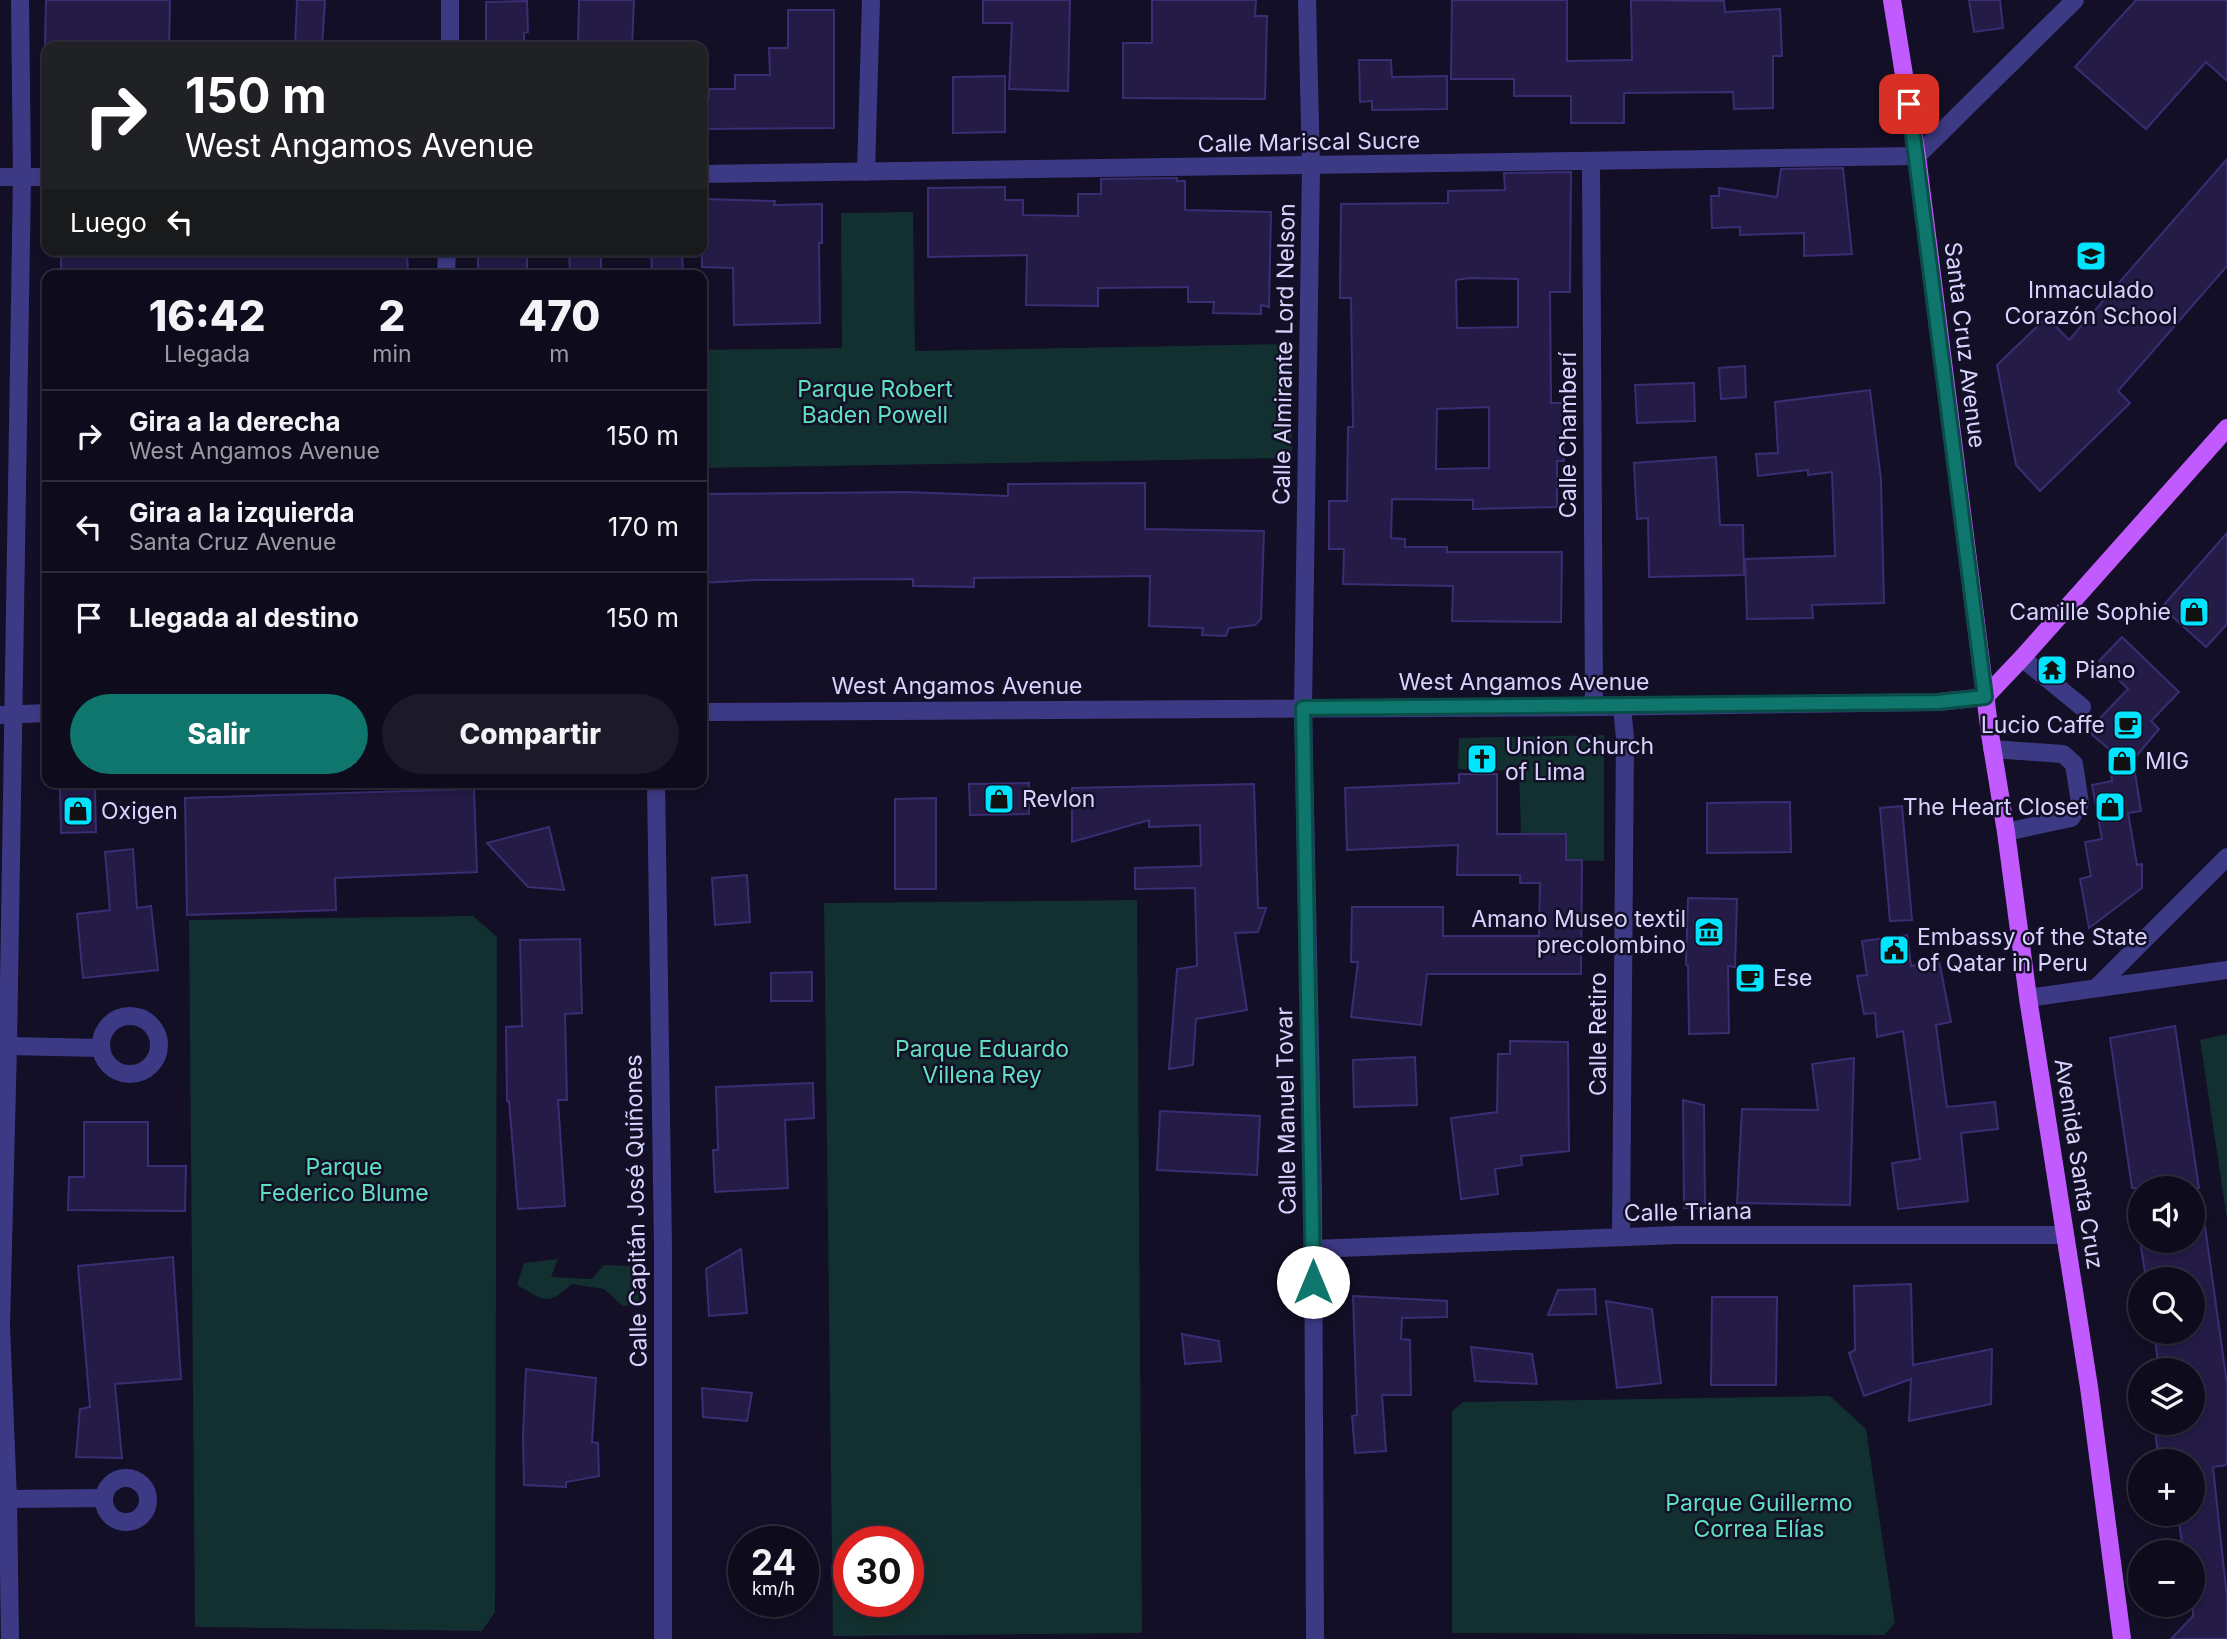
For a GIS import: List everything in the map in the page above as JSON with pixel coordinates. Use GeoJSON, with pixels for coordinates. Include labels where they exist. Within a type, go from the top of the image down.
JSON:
{"type":"FeatureCollection","features":[{"type":"Feature","properties":{"kind":"main road","name":"Santa Cruz Avenue"},"geometry":{"type":"LineString","coordinates":[[1892,0],[1917,156],[1985,697]]}},
{"type":"Feature","properties":{"kind":"main road"},"geometry":{"type":"LineString","coordinates":[[1985,697],[2227,428]]}},
{"type":"Feature","properties":{"kind":"main road","name":"Avenida Santa Cruz"},"geometry":{"type":"LineString","coordinates":[[1985,697],[2028,998],[2089,1387],[2122,1639]]}},
{"type":"Feature","properties":{"kind":"street"},"geometry":{"type":"LineString","coordinates":[[10,1639],[1,1257],[8,1046],[7,714],[22,177],[20,0]]}},
{"type":"Feature","properties":{"kind":"street"},"geometry":{"type":"LineString","coordinates":[[450,0],[450,42]]}},
{"type":"Feature","properties":{"kind":"street"},"geometry":{"type":"LineString","coordinates":[[866,172],[871,0]]}},
{"type":"Feature","properties":{"kind":"street","name":"Calle Almirante Lord Nelson"},"geometry":{"type":"LineString","coordinates":[[1303,708],[1311,166],[1307,0]]}},
{"type":"Feature","properties":{"kind":"street"},"geometry":{"type":"LineString","coordinates":[[1917,156],[2075,0]]}},
{"type":"Feature","properties":{"kind":"street","name":"Calle Mariscal Sucre"},"geometry":{"type":"LineString","coordinates":[[707,174],[1591,163],[1917,156]]}},
{"type":"Feature","properties":{"kind":"street","name":"Calle Chamberí"},"geometry":{"type":"LineString","coordinates":[[1591,163],[1594,707]]}},
{"type":"Feature","properties":{"kind":"street"},"geometry":{"type":"LineString","coordinates":[[0,177],[42,177]]}},
{"type":"Feature","properties":{"kind":"street"},"geometry":{"type":"LineString","coordinates":[[2022,658],[2082,707]]}},
{"type":"Feature","properties":{"kind":"street","name":"West Angamos Avenue"},"geometry":{"type":"LineString","coordinates":[[707,712],[1594,707],[1938,702],[1985,697]]}},
{"type":"Feature","properties":{"kind":"street","name":"Calle Retiro"},"geometry":{"type":"LineString","coordinates":[[1622,706],[1625,738],[1622,1237]]}},
{"type":"Feature","properties":{"kind":"street","name":"Calle Manuel Tovar"},"geometry":{"type":"LineString","coordinates":[[1303,708],[1313,1249],[1315,1639]]}},
{"type":"Feature","properties":{"kind":"street"},"geometry":{"type":"LineString","coordinates":[[7,714],[42,713]]}},
{"type":"Feature","properties":{"kind":"street"},"geometry":{"type":"LineString","coordinates":[[1992,749],[2063,754],[2074,764],[2080,803],[2071,818],[2006,832]]}},
{"type":"Feature","properties":{"kind":"street","name":"Calle Capitán José Quiñones"},"geometry":{"type":"LineString","coordinates":[[656,788],[663,1248],[663,1639]]}},
{"type":"Feature","properties":{"kind":"street"},"geometry":{"type":"LineString","coordinates":[[2097,987],[2227,857]]}},
{"type":"Feature","properties":{"kind":"street"},"geometry":{"type":"LineString","coordinates":[[2141,943],[2136,959],[2137,967],[2146,980]]}},
{"type":"Feature","properties":{"kind":"street"},"geometry":{"type":"LineString","coordinates":[[2028,998],[2227,970]]}},
{"type":"Feature","properties":{"kind":"street"},"geometry":{"type":"LineString","coordinates":[[8,1046],[101,1048]]}},
{"type":"Feature","properties":{"kind":"street","name":"Calle Triana"},"geometry":{"type":"LineString","coordinates":[[1313,1249],[1677,1235],[2065,1235]]}},
{"type":"Feature","properties":{"kind":"street"},"geometry":{"type":"LineString","coordinates":[[8,1499],[104,1498]]}},
{"type":"Feature","properties":{"kind":"green space","name":"Parque Robert Baden Powell"},"geometry":{"type":"Polygon","coordinates":[[[913,212],[915,351],[1291,344],[1292,458],[707,468],[707,350],[842,348],[841,213],[913,212]]]}},
{"type":"Feature","properties":{"kind":"green space"},"geometry":{"type":"Polygon","coordinates":[[[1604,735],[1604,861],[1566,860],[1521,834],[1519,771],[1458,769],[1459,738],[1604,735]]]}},
{"type":"Feature","properties":{"kind":"green space","name":"Parque Eduardo Villena Rey"},"geometry":{"type":"Polygon","coordinates":[[[1137,900],[1142,1633],[833,1636],[824,903],[1137,900]]]}},
{"type":"Feature","properties":{"kind":"green space","name":"Parque Federico Blume"},"geometry":{"type":"Polygon","coordinates":[[[473,916],[497,937],[495,1612],[482,1631],[195,1627],[189,920],[473,916]]]}},
{"type":"Feature","properties":{"kind":"green space"},"geometry":{"type":"Polygon","coordinates":[[[2227,1034],[2227,1219],[2200,1040],[2227,1034]]]}},
{"type":"Feature","properties":{"kind":"green space"},"geometry":{"type":"Polygon","coordinates":[[[558,1259],[551,1277],[592,1279],[604,1265],[633,1266],[640,1303],[623,1306],[604,1289],[572,1284],[556,1296],[545,1299],[517,1285],[524,1263],[558,1259]]]}},
{"type":"Feature","properties":{"kind":"green space","name":"Parque Guillermo Correa Elías"},"geometry":{"type":"Polygon","coordinates":[[[1830,1396],[1866,1429],[1895,1623],[1884,1635],[1452,1633],[1452,1411],[1463,1402],[1830,1396]]]}},
{"type":"Feature","properties":{"kind":"building"},"geometry":{"type":"Polygon","coordinates":[[[46,0],[170,0],[169,42],[45,42],[46,0]]]}},
{"type":"Feature","properties":{"kind":"building"},"geometry":{"type":"Polygon","coordinates":[[[297,0],[325,0],[322,42],[295,42],[297,0]]]}},
{"type":"Feature","properties":{"kind":"building"},"geometry":{"type":"Polygon","coordinates":[[[579,0],[634,0],[632,42],[578,42],[579,0]]]}},
{"type":"Feature","properties":{"kind":"building"},"geometry":{"type":"Polygon","coordinates":[[[983,0],[1070,0],[1068,91],[1009,89],[1012,23],[983,23],[983,0]]]}},
{"type":"Feature","properties":{"kind":"building"},"geometry":{"type":"Polygon","coordinates":[[[1152,0],[1256,0],[1255,16],[1267,16],[1265,99],[1123,98],[1123,43],[1152,43],[1152,0]]]}},
{"type":"Feature","properties":{"kind":"building"},"geometry":{"type":"Polygon","coordinates":[[[1452,0],[1567,0],[1567,61],[1632,60],[1631,0],[1724,1],[1725,12],[1780,9],[1782,56],[1773,56],[1773,108],[1734,109],[1733,92],[1624,93],[1624,123],[1571,123],[1571,96],[1514,96],[1514,79],[1451,79],[1452,0]]]}},
{"type":"Feature","properties":{"kind":"building"},"geometry":{"type":"Polygon","coordinates":[[[1969,0],[2000,0],[2003,28],[1974,32],[1969,0]]]}},
{"type":"Feature","properties":{"kind":"building"},"geometry":{"type":"Polygon","coordinates":[[[2136,0],[2227,0],[2227,81],[2206,62],[2146,129],[2075,67],[2136,0]]]}},
{"type":"Feature","properties":{"kind":"building"},"geometry":{"type":"Polygon","coordinates":[[[527,1],[528,32],[524,33],[524,42],[486,42],[486,2],[527,1]]]}},
{"type":"Feature","properties":{"kind":"building"},"geometry":{"type":"Polygon","coordinates":[[[788,10],[834,10],[834,128],[707,129],[709,89],[735,89],[735,75],[770,75],[769,48],[788,48],[788,10]]]}},
{"type":"Feature","properties":{"kind":"building"},"geometry":{"type":"Polygon","coordinates":[[[1359,60],[1391,60],[1392,77],[1447,76],[1447,109],[1372,110],[1372,101],[1360,102],[1359,60]]]}},
{"type":"Feature","properties":{"kind":"building"},"geometry":{"type":"Polygon","coordinates":[[[1005,76],[1005,132],[953,133],[953,77],[1005,76]]]}},
{"type":"Feature","properties":{"kind":"building"},"geometry":{"type":"Polygon","coordinates":[[[2227,159],[2227,266],[2118,391],[2130,403],[2040,491],[2016,465],[1997,365],[2047,317],[2069,340],[2227,159]]]}},
{"type":"Feature","properties":{"kind":"building"},"geometry":{"type":"Polygon","coordinates":[[[1843,168],[1852,254],[1804,256],[1804,233],[1740,235],[1740,227],[1712,228],[1711,196],[1719,196],[1719,188],[1777,197],[1781,169],[1843,168]]]}},
{"type":"Feature","properties":{"kind":"building"},"geometry":{"type":"Polygon","coordinates":[[[1571,172],[1570,292],[1550,292],[1551,403],[1564,403],[1564,461],[1557,461],[1557,507],[1473,509],[1473,500],[1392,499],[1391,538],[1405,539],[1405,547],[1447,547],[1447,552],[1562,552],[1561,622],[1452,621],[1453,586],[1343,584],[1344,549],[1329,549],[1329,501],[1347,501],[1348,427],[1353,427],[1351,298],[1340,298],[1341,204],[1448,203],[1448,191],[1505,190],[1504,173],[1571,172]],[[1518,279],[1456,280],[1457,328],[1518,327],[1518,279]],[[1489,407],[1437,409],[1436,469],[1489,468],[1489,407]]]}},
{"type":"Feature","properties":{"kind":"building"},"geometry":{"type":"Polygon","coordinates":[[[1177,178],[1177,181],[1185,181],[1185,210],[1271,212],[1269,307],[1261,305],[1261,314],[1213,313],[1214,302],[1188,302],[1188,287],[1098,288],[1098,306],[1026,305],[1027,255],[928,257],[928,188],[1005,187],[1005,200],[1023,200],[1023,215],[1078,216],[1078,194],[1101,194],[1101,179],[1177,178]]]}},
{"type":"Feature","properties":{"kind":"building"},"geometry":{"type":"Polygon","coordinates":[[[707,199],[775,201],[774,205],[822,204],[822,243],[819,243],[820,323],[734,325],[733,268],[702,267],[702,256],[707,256],[707,199]]]}},
{"type":"Feature","properties":{"kind":"building"},"geometry":{"type":"Polygon","coordinates":[[[61,256],[407,256],[408,270],[61,270],[61,256]]]}},
{"type":"Feature","properties":{"kind":"building"},"geometry":{"type":"Polygon","coordinates":[[[478,256],[527,256],[527,270],[478,270],[478,256]]]}},
{"type":"Feature","properties":{"kind":"building"},"geometry":{"type":"Polygon","coordinates":[[[569,256],[601,256],[601,270],[570,270],[569,256]]]}},
{"type":"Feature","properties":{"kind":"building"},"geometry":{"type":"Polygon","coordinates":[[[651,256],[682,256],[683,270],[652,270],[651,256]]]}},
{"type":"Feature","properties":{"kind":"building"},"geometry":{"type":"Polygon","coordinates":[[[1745,366],[1746,397],[1721,399],[1719,368],[1745,366]]]}},
{"type":"Feature","properties":{"kind":"building"},"geometry":{"type":"Polygon","coordinates":[[[1694,383],[1695,421],[1637,423],[1635,385],[1694,383]]]}},
{"type":"Feature","properties":{"kind":"building"},"geometry":{"type":"Polygon","coordinates":[[[1870,390],[1881,480],[1884,603],[1812,605],[1813,618],[1747,619],[1745,559],[1835,556],[1832,472],[1808,475],[1808,470],[1758,476],[1756,454],[1778,453],[1775,402],[1870,390]]]}},
{"type":"Feature","properties":{"kind":"building"},"geometry":{"type":"Polygon","coordinates":[[[1716,457],[1720,525],[1743,525],[1744,575],[1649,577],[1648,518],[1637,519],[1634,463],[1716,457]]]}},
{"type":"Feature","properties":{"kind":"building"},"geometry":{"type":"Polygon","coordinates":[[[1145,483],[1145,529],[1264,531],[1261,619],[1255,625],[1229,628],[1226,636],[1202,635],[1203,628],[1149,626],[1150,576],[974,578],[974,587],[913,586],[913,579],[707,583],[707,494],[908,492],[1008,496],[1008,484],[1145,483]]]}},
{"type":"Feature","properties":{"kind":"building"},"geometry":{"type":"Polygon","coordinates":[[[2227,533],[2227,624],[2206,647],[2162,607],[2227,533]]]}},
{"type":"Feature","properties":{"kind":"building"},"geometry":{"type":"Polygon","coordinates":[[[2122,637],[2179,692],[2151,721],[2159,729],[2133,760],[2141,811],[2128,813],[2137,865],[2142,864],[2142,888],[2089,928],[2080,879],[2091,876],[2085,842],[2102,839],[2092,785],[2112,781],[2109,749],[2091,734],[2104,722],[2100,718],[2128,689],[2099,661],[2122,637]]]}},
{"type":"Feature","properties":{"kind":"building"},"geometry":{"type":"Polygon","coordinates":[[[1459,774],[1497,774],[1497,834],[1566,834],[1566,860],[1582,860],[1581,974],[1427,974],[1421,1025],[1351,1017],[1358,962],[1351,962],[1352,907],[1443,907],[1443,936],[1539,936],[1540,883],[1520,883],[1520,875],[1457,875],[1458,845],[1347,850],[1345,788],[1459,783],[1459,774]]]}},
{"type":"Feature","properties":{"kind":"building","name":"Revlon"},"geometry":{"type":"Polygon","coordinates":[[[1029,783],[1029,814],[970,815],[969,784],[1029,783]]]}},
{"type":"Feature","properties":{"kind":"building"},"geometry":{"type":"Polygon","coordinates":[[[1254,784],[1258,908],[1266,908],[1258,932],[1235,933],[1247,1010],[1196,1019],[1193,1065],[1169,1069],[1177,969],[1197,966],[1195,888],[1135,889],[1135,868],[1201,866],[1200,825],[1149,827],[1149,820],[1072,842],[1072,788],[1254,784]]]}},
{"type":"Feature","properties":{"kind":"building","name":"Oxigen"},"geometry":{"type":"Polygon","coordinates":[[[60,789],[95,789],[96,832],[61,833],[60,789]]]}},
{"type":"Feature","properties":{"kind":"building"},"geometry":{"type":"Polygon","coordinates":[[[474,789],[477,872],[335,878],[336,910],[187,915],[185,798],[474,789]]]}},
{"type":"Feature","properties":{"kind":"building"},"geometry":{"type":"Polygon","coordinates":[[[936,798],[936,889],[895,889],[895,799],[936,798]]]}},
{"type":"Feature","properties":{"kind":"building"},"geometry":{"type":"Polygon","coordinates":[[[1790,802],[1791,852],[1707,853],[1707,803],[1790,802]]]}},
{"type":"Feature","properties":{"kind":"building"},"geometry":{"type":"Polygon","coordinates":[[[1902,806],[1912,920],[1890,921],[1880,808],[1902,806]]]}},
{"type":"Feature","properties":{"kind":"building"},"geometry":{"type":"Polygon","coordinates":[[[549,827],[564,890],[528,887],[487,843],[549,827]]]}},
{"type":"Feature","properties":{"kind":"building"},"geometry":{"type":"Polygon","coordinates":[[[133,849],[137,908],[151,906],[158,970],[83,978],[77,914],[110,910],[105,852],[133,849]]]}},
{"type":"Feature","properties":{"kind":"building"},"geometry":{"type":"Polygon","coordinates":[[[747,875],[750,922],[715,925],[712,878],[747,875]]]}},
{"type":"Feature","properties":{"kind":"building"},"geometry":{"type":"Polygon","coordinates":[[[1688,898],[1737,899],[1735,967],[1728,966],[1729,1033],[1689,1034],[1686,965],[1688,898]]]}},
{"type":"Feature","properties":{"kind":"building"},"geometry":{"type":"Polygon","coordinates":[[[1907,935],[1911,966],[1939,960],[1951,1022],[1936,1025],[1947,1107],[1995,1102],[1998,1129],[1961,1133],[1968,1201],[1898,1209],[1892,1163],[1920,1159],[1903,1031],[1877,1037],[1875,1013],[1864,1014],[1857,976],[1867,975],[1862,941],[1907,935]]]}},
{"type":"Feature","properties":{"kind":"building"},"geometry":{"type":"Polygon","coordinates":[[[580,939],[582,1013],[565,1014],[567,1100],[558,1100],[565,1206],[518,1209],[507,1101],[506,1027],[522,1026],[520,940],[580,939]]]}},
{"type":"Feature","properties":{"kind":"building"},"geometry":{"type":"Polygon","coordinates":[[[812,972],[812,1001],[771,1001],[771,973],[812,972]]]}},
{"type":"Feature","properties":{"kind":"building"},"geometry":{"type":"Polygon","coordinates":[[[2175,1026],[2197,1176],[2130,1176],[2110,1038],[2175,1026]]]}},
{"type":"Feature","properties":{"kind":"building"},"geometry":{"type":"Polygon","coordinates":[[[1510,1041],[1568,1042],[1569,1151],[1521,1156],[1522,1165],[1495,1169],[1498,1194],[1461,1199],[1451,1118],[1497,1112],[1498,1054],[1510,1054],[1510,1041]]]}},
{"type":"Feature","properties":{"kind":"building"},"geometry":{"type":"Polygon","coordinates":[[[1415,1057],[1417,1105],[1354,1107],[1353,1060],[1415,1057]]]}},
{"type":"Feature","properties":{"kind":"building"},"geometry":{"type":"Polygon","coordinates":[[[1854,1058],[1850,1205],[1737,1203],[1742,1109],[1818,1110],[1812,1064],[1854,1058]]]}},
{"type":"Feature","properties":{"kind":"building"},"geometry":{"type":"Polygon","coordinates":[[[813,1083],[814,1118],[785,1120],[788,1188],[715,1192],[713,1150],[718,1150],[716,1087],[813,1083]]]}},
{"type":"Feature","properties":{"kind":"building"},"geometry":{"type":"Polygon","coordinates":[[[1683,1100],[1704,1105],[1705,1208],[1684,1208],[1683,1100]]]}},
{"type":"Feature","properties":{"kind":"building"},"geometry":{"type":"Polygon","coordinates":[[[1160,1111],[1260,1116],[1257,1175],[1157,1170],[1160,1111]]]}},
{"type":"Feature","properties":{"kind":"building"},"geometry":{"type":"Polygon","coordinates":[[[84,1122],[148,1122],[148,1166],[186,1166],[185,1211],[68,1210],[69,1177],[84,1177],[84,1122]]]}},
{"type":"Feature","properties":{"kind":"building"},"geometry":{"type":"Polygon","coordinates":[[[2205,1226],[2227,1384],[2227,1465],[2213,1467],[2227,1598],[2227,1639],[2171,1639],[2192,1617],[2205,1617],[2205,1540],[2181,1540],[2180,1526],[2205,1526],[2205,1449],[2157,1449],[2156,1435],[2205,1435],[2205,1358],[2157,1358],[2156,1344],[2205,1344],[2205,1267],[2144,1267],[2142,1253],[2205,1253],[2205,1226]]]}},
{"type":"Feature","properties":{"kind":"building"},"geometry":{"type":"Polygon","coordinates":[[[741,1249],[747,1313],[709,1316],[706,1269],[741,1249]]]}},
{"type":"Feature","properties":{"kind":"building"},"geometry":{"type":"Polygon","coordinates":[[[173,1257],[181,1379],[115,1384],[122,1458],[76,1457],[80,1409],[90,1407],[78,1266],[173,1257]]]}},
{"type":"Feature","properties":{"kind":"building"},"geometry":{"type":"Polygon","coordinates":[[[1911,1284],[1913,1365],[1992,1349],[1991,1404],[1909,1421],[1911,1379],[1864,1396],[1849,1353],[1855,1350],[1854,1286],[1911,1284]]]}},
{"type":"Feature","properties":{"kind":"building"},"geometry":{"type":"Polygon","coordinates":[[[1595,1289],[1596,1314],[1548,1315],[1558,1290],[1595,1289]]]}},
{"type":"Feature","properties":{"kind":"building"},"geometry":{"type":"Polygon","coordinates":[[[1353,1296],[1447,1301],[1447,1317],[1402,1318],[1401,1339],[1410,1340],[1411,1395],[1382,1395],[1386,1451],[1355,1453],[1352,1416],[1357,1415],[1353,1296]]]}},
{"type":"Feature","properties":{"kind":"building"},"geometry":{"type":"Polygon","coordinates":[[[1712,1297],[1777,1297],[1776,1385],[1711,1385],[1712,1297]]]}},
{"type":"Feature","properties":{"kind":"building"},"geometry":{"type":"Polygon","coordinates":[[[1606,1301],[1652,1309],[1661,1383],[1617,1388],[1606,1301]]]}},
{"type":"Feature","properties":{"kind":"building"},"geometry":{"type":"Polygon","coordinates":[[[1182,1334],[1219,1341],[1221,1361],[1185,1364],[1182,1334]]]}},
{"type":"Feature","properties":{"kind":"building"},"geometry":{"type":"Polygon","coordinates":[[[1471,1347],[1532,1354],[1537,1384],[1475,1381],[1471,1347]]]}},
{"type":"Feature","properties":{"kind":"building"},"geometry":{"type":"Polygon","coordinates":[[[526,1369],[596,1378],[592,1442],[598,1443],[599,1476],[566,1482],[566,1487],[524,1485],[526,1369]]]}},
{"type":"Feature","properties":{"kind":"building"},"geometry":{"type":"Polygon","coordinates":[[[702,1388],[752,1393],[747,1421],[703,1417],[702,1388]]]}},
{"type":"Feature","properties":{"kind":"place","name":"Inmaculado Corazón School"},"geometry":{"type":"Point","coordinates":[2091,256]}},
{"type":"Feature","properties":{"kind":"place","name":"Camille Sophie"},"geometry":{"type":"Point","coordinates":[2194,612]}},
{"type":"Feature","properties":{"kind":"place","name":"Piano"},"geometry":{"type":"Point","coordinates":[2052,670]}},
{"type":"Feature","properties":{"kind":"place","name":"Lucio Caffe"},"geometry":{"type":"Point","coordinates":[2128,725]}},
{"type":"Feature","properties":{"kind":"place","name":"Union Church of Lima"},"geometry":{"type":"Point","coordinates":[1482,759]}},
{"type":"Feature","properties":{"kind":"place","name":"MIG"},"geometry":{"type":"Point","coordinates":[2122,761]}},
{"type":"Feature","properties":{"kind":"place","name":"Revlon"},"geometry":{"type":"Point","coordinates":[999,799]}},
{"type":"Feature","properties":{"kind":"place","name":"The Heart Closet"},"geometry":{"type":"Point","coordinates":[2110,807]}},
{"type":"Feature","properties":{"kind":"place","name":"Oxigen"},"geometry":{"type":"Point","coordinates":[78,811]}},
{"type":"Feature","properties":{"kind":"place","name":"Amano Museo textil precolombino"},"geometry":{"type":"Point","coordinates":[1709,932]}},
{"type":"Feature","properties":{"kind":"place","name":"Embassy of the State of Qatar in Peru"},"geometry":{"type":"Point","coordinates":[1894,950]}},
{"type":"Feature","properties":{"kind":"place","name":"Ese"},"geometry":{"type":"Point","coordinates":[1750,978]}},
{"type":"Feature","properties":{"kind":"route"},"geometry":{"type":"LineString","coordinates":[[1313,1282],[1303,708],[1938,702],[1985,697],[1909,104]]}}]}
